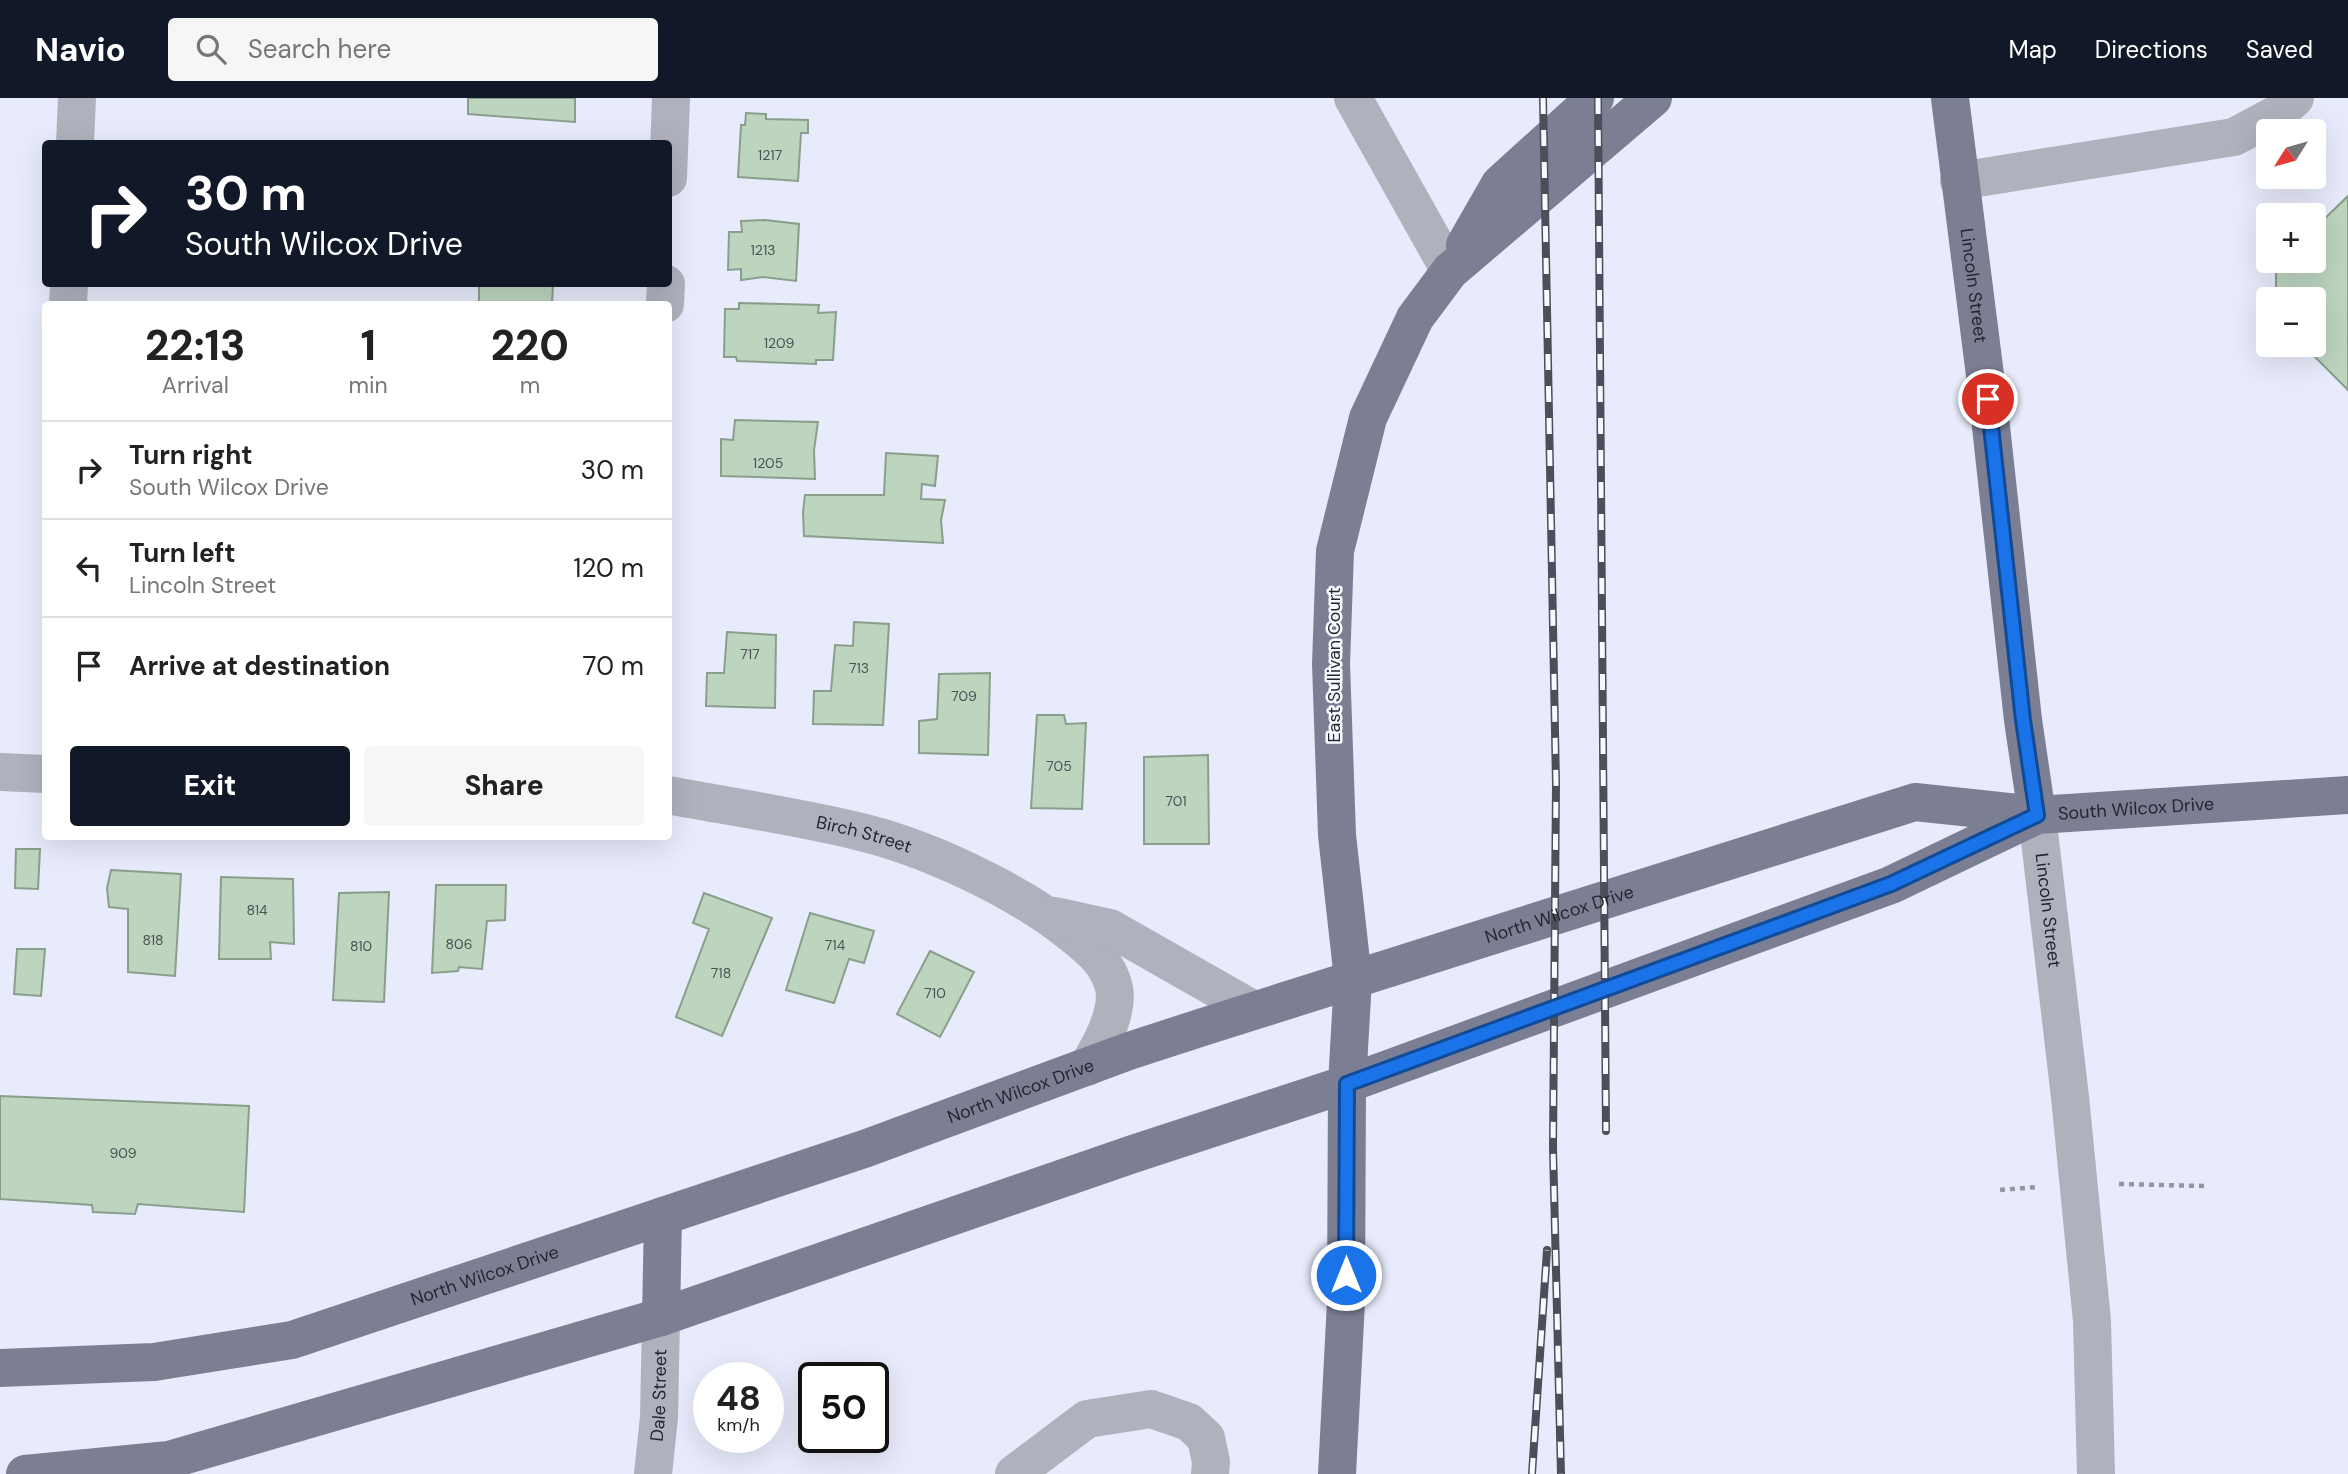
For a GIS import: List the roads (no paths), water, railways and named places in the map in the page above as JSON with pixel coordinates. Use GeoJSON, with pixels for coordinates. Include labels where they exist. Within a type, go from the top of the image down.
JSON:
{"type":"FeatureCollection","features":[{"type":"Feature","properties":{"kind":"main road"},"geometry":{"type":"LineString","coordinates":[[1450,271],[1500,184],[1595,98]]}},
{"type":"Feature","properties":{"kind":"main road","name":"East Sullivan Court"},"geometry":{"type":"LineString","coordinates":[[1337,1474],[1346,1302],[1347,1084],[1353,979],[1337,835],[1331,664],[1335,551],[1368,418],[1415,318],[1450,271],[1653,98]]}},
{"type":"Feature","properties":{"kind":"main road","name":"Lincoln Street"},"geometry":{"type":"LineString","coordinates":[[1950,98],[1988,399],[2023,720],[2037,815]]}},
{"type":"Feature","properties":{"kind":"main road","name":"South Wilcox Drive"},"geometry":{"type":"LineString","coordinates":[[1347,1084],[1891,884],[2037,815],[2348,795]]}},
{"type":"Feature","properties":{"kind":"main road","name":"North Wilcox Drive"},"geometry":{"type":"LineString","coordinates":[[0,1368],[154,1362],[292,1340],[867,1148],[1087,1067],[1254,1010],[1915,802],[2037,815]]}},
{"type":"Feature","properties":{"kind":"main road"},"geometry":{"type":"LineString","coordinates":[[25,1474],[169,1460],[661,1317],[1133,1154],[1347,1084]]}},
{"type":"Feature","properties":{"kind":"main road"},"geometry":{"type":"LineString","coordinates":[[661,1317],[663,1216]]}},
{"type":"Feature","properties":{"kind":"street"},"geometry":{"type":"LineString","coordinates":[[75,140],[77,98]]}},
{"type":"Feature","properties":{"kind":"street"},"geometry":{"type":"LineString","coordinates":[[669,140],[671,98]]}},
{"type":"Feature","properties":{"kind":"street"},"geometry":{"type":"LineString","coordinates":[[1353,98],[1450,271]]}},
{"type":"Feature","properties":{"kind":"street"},"geometry":{"type":"LineString","coordinates":[[1959,181],[2234,137],[2277,114],[2295,98]]}},
{"type":"Feature","properties":{"kind":"street"},"geometry":{"type":"LineString","coordinates":[[0,772],[42,774]]}},
{"type":"Feature","properties":{"kind":"street","name":"Birch Street"},"geometry":{"type":"LineString","coordinates":[[672,796],[859,831],[934,856],[987,881],[1046,914],[1093,951],[1107,967],[1115,990],[1104,1040],[1087,1067]]}},
{"type":"Feature","properties":{"kind":"street","name":"Lincoln Street"},"geometry":{"type":"LineString","coordinates":[[2037,815],[2070,1097],[2092,1321],[2096,1474]]}},
{"type":"Feature","properties":{"kind":"street","name":"Birch Street"},"geometry":{"type":"LineString","coordinates":[[1046,914],[1110,928],[1254,1010]]}},
{"type":"Feature","properties":{"kind":"street","name":"Dale Street"},"geometry":{"type":"LineString","coordinates":[[653,1474],[659,1417],[661,1317]]}},
{"type":"Feature","properties":{"kind":"street"},"geometry":{"type":"LineString","coordinates":[[1014,1474],[1087,1419],[1151,1409],[1189,1422],[1206,1438],[1211,1462],[1210,1474]]}},
{"type":"Feature","properties":{"kind":"railway"},"geometry":{"type":"LineString","coordinates":[[1543,98],[1556,784],[1553,1148],[1561,1474]]}},
{"type":"Feature","properties":{"kind":"railway"},"geometry":{"type":"LineString","coordinates":[[1598,98],[1606,1131]]}},
{"type":"Feature","properties":{"kind":"railway"},"geometry":{"type":"LineString","coordinates":[[1532,1474],[1547,1250]]}}]}
